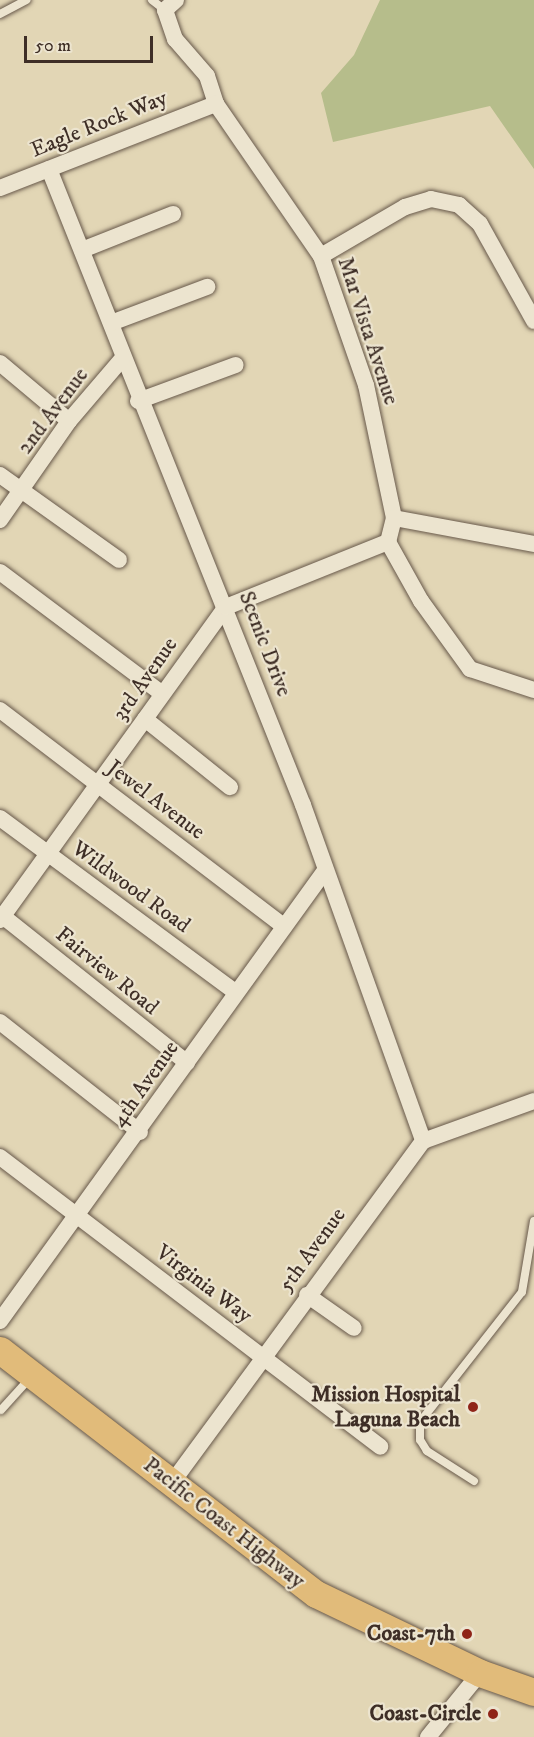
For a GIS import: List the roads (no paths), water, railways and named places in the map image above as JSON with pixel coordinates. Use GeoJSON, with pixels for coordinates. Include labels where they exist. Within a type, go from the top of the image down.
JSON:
{"type":"FeatureCollection","features":[{"type":"Feature","properties":{"kind":"highway","name":"Pacific Coast Highway"},"geometry":{"type":"LineString","coordinates":[[0,1350],[316,1594],[480,1673],[534,1692]]}},
{"type":"Feature","properties":{"kind":"street","name":"Mar Vista Avenue"},"geometry":{"type":"LineString","coordinates":[[165,3],[174,39],[207,76],[216,104],[321,256],[366,385],[394,518],[388,542]]}},
{"type":"Feature","properties":{"kind":"street","name":"Eagle Rock Way"},"geometry":{"type":"LineString","coordinates":[[0,189],[216,104]]}},
{"type":"Feature","properties":{"kind":"street","name":"Scenic Drive"},"geometry":{"type":"LineString","coordinates":[[50,169],[111,323],[138,401],[226,607],[423,1141]]}},
{"type":"Feature","properties":{"kind":"street"},"geometry":{"type":"LineString","coordinates":[[321,256],[405,207],[431,199],[459,204],[480,224],[534,321]]}},
{"type":"Feature","properties":{"kind":"street"},"geometry":{"type":"LineString","coordinates":[[82,250],[173,214]]}},
{"type":"Feature","properties":{"kind":"street"},"geometry":{"type":"LineString","coordinates":[[111,323],[207,287]]}},
{"type":"Feature","properties":{"kind":"street","name":"2nd Avenue"},"geometry":{"type":"LineString","coordinates":[[0,520],[69,421],[122,359]]}},
{"type":"Feature","properties":{"kind":"street"},"geometry":{"type":"LineString","coordinates":[[0,363],[69,421]]}},
{"type":"Feature","properties":{"kind":"street"},"geometry":{"type":"LineString","coordinates":[[138,401],[236,365]]}},
{"type":"Feature","properties":{"kind":"street"},"geometry":{"type":"LineString","coordinates":[[0,475],[119,560]]}},
{"type":"Feature","properties":{"kind":"street"},"geometry":{"type":"LineString","coordinates":[[394,518],[534,544]]}},
{"type":"Feature","properties":{"kind":"street"},"geometry":{"type":"LineString","coordinates":[[226,607],[388,542],[421,601],[470,669],[534,690]]}},
{"type":"Feature","properties":{"kind":"street"},"geometry":{"type":"LineString","coordinates":[[0,572],[161,693]]}},
{"type":"Feature","properties":{"kind":"street","name":"3rd Avenue"},"geometry":{"type":"LineString","coordinates":[[1,917],[49,855],[161,693],[226,607]]}},
{"type":"Feature","properties":{"kind":"street","name":"Jewel Avenue"},"geometry":{"type":"LineString","coordinates":[[0,710],[284,926]]}},
{"type":"Feature","properties":{"kind":"street"},"geometry":{"type":"LineString","coordinates":[[145,719],[230,787]]}},
{"type":"Feature","properties":{"kind":"street","name":"Wildwood Road"},"geometry":{"type":"LineString","coordinates":[[0,818],[235,992]]}},
{"type":"Feature","properties":{"kind":"street","name":"4th Avenue"},"geometry":{"type":"LineString","coordinates":[[0,1321],[79,1217],[235,992],[324,872]]}},
{"type":"Feature","properties":{"kind":"street","name":"Fairview Road"},"geometry":{"type":"LineString","coordinates":[[1,917],[187,1063]]}},
{"type":"Feature","properties":{"kind":"street"},"geometry":{"type":"LineString","coordinates":[[0,1022],[140,1132]]}},
{"type":"Feature","properties":{"kind":"street"},"geometry":{"type":"LineString","coordinates":[[423,1141],[534,1101]]}},
{"type":"Feature","properties":{"kind":"street","name":"5th Avenue"},"geometry":{"type":"LineString","coordinates":[[171,1484],[262,1355],[423,1141]]}},
{"type":"Feature","properties":{"kind":"street","name":"Virginia Way"},"geometry":{"type":"LineString","coordinates":[[0,1157],[380,1447]]}},
{"type":"Feature","properties":{"kind":"street"},"geometry":{"type":"LineString","coordinates":[[307,1294],[354,1328]]}},
{"type":"Feature","properties":{"kind":"street"},"geometry":{"type":"LineString","coordinates":[[428,1737],[480,1673]]}},
{"type":"Feature","properties":{"kind":"lane"},"geometry":{"type":"LineString","coordinates":[[0,14],[26,0]]}},
{"type":"Feature","properties":{"kind":"lane"},"geometry":{"type":"LineString","coordinates":[[474,1481],[427,1451],[420,1440],[420,1422],[522,1292],[527,1236],[534,1221]]}},
{"type":"Feature","properties":{"kind":"lane"},"geometry":{"type":"LineString","coordinates":[[1,1410],[32,1375]]}},
{"type":"Feature","properties":{"kind":"place","name":"Mission Hospital Laguna Beach"},"geometry":{"type":"Point","coordinates":[473,1407]}},
{"type":"Feature","properties":{"kind":"place","name":"Coast-7th"},"geometry":{"type":"Point","coordinates":[467,1634]}},
{"type":"Feature","properties":{"kind":"place","name":"Coast-Circle"},"geometry":{"type":"Point","coordinates":[493,1714]}}]}
